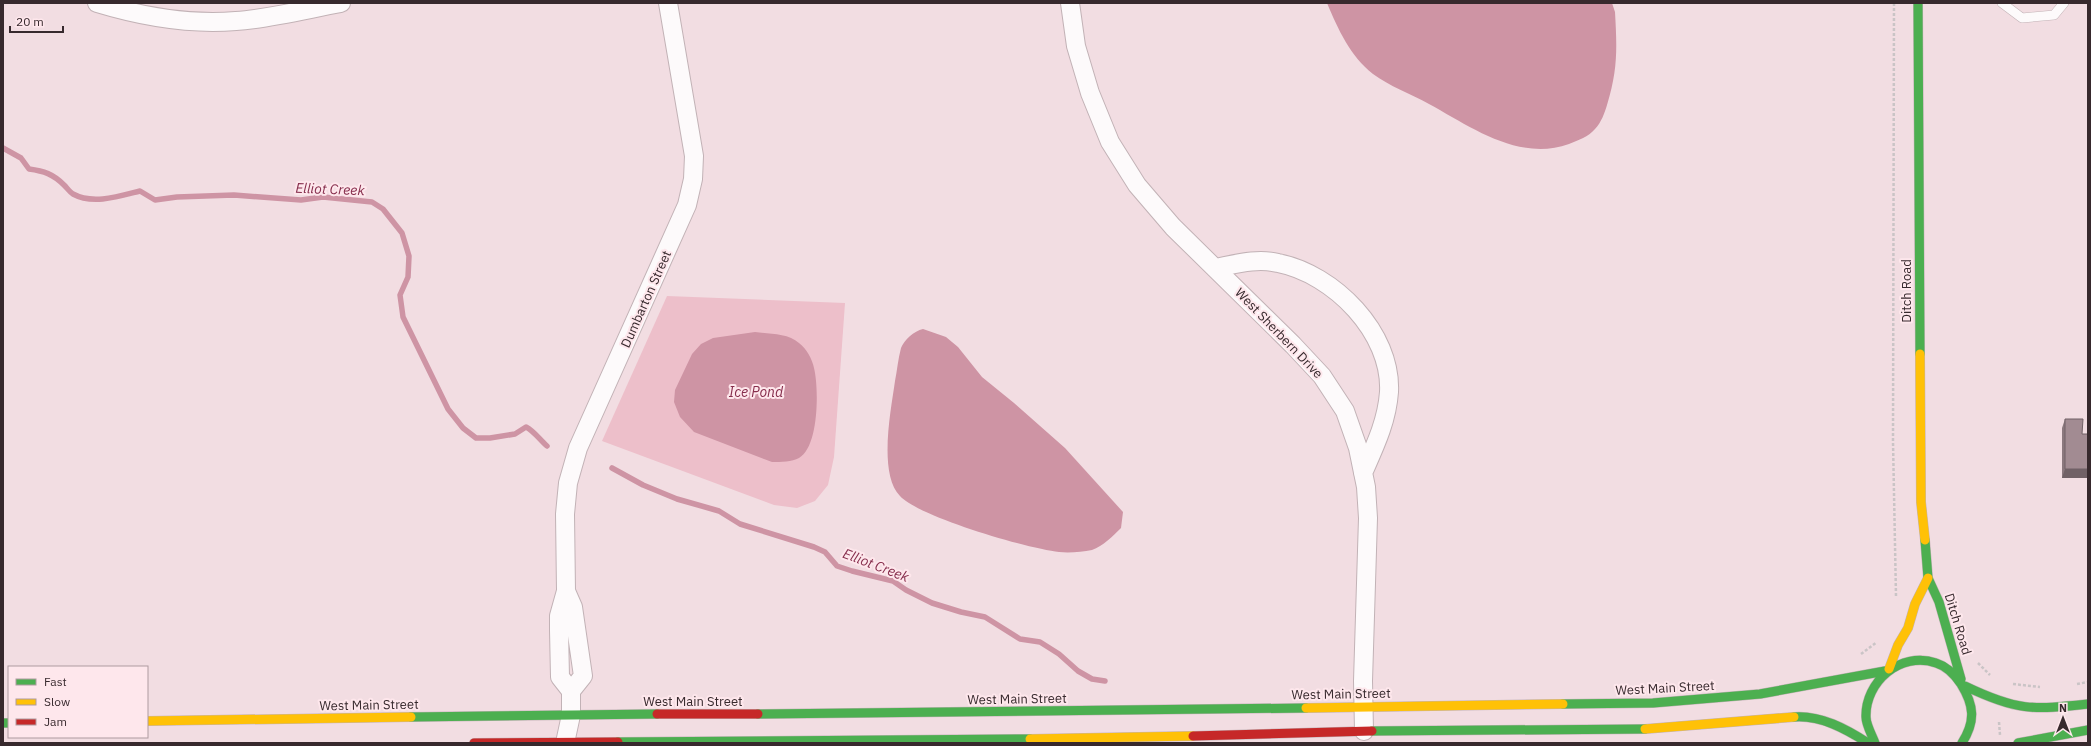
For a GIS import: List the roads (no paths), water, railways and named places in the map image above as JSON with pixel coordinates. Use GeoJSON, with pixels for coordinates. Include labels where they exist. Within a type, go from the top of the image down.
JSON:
{"type":"FeatureCollection","features":[{"type":"Feature","properties":{"kind":"street"},"geometry":{"type":"LineString","coordinates":[[97,3],[133,14],[168,20],[203,22],[237,21],[341,3]]}},
{"type":"Feature","properties":{"kind":"street","name":"Dumbarton Street"},"geometry":{"type":"LineString","coordinates":[[567,732],[571,691],[583,676],[573,607],[566,591],[566,497],[574,460],[688,205],[693,180],[694,156],[668,3]]}},
{"type":"Feature","properties":{"kind":"street","name":"West Sherbern Drive"},"geometry":{"type":"LineString","coordinates":[[1070,3],[1076,46],[1090,93],[1110,142],[1137,185],[1173,227],[1322,376],[1345,411],[1358,448],[1363,473],[1368,518],[1363,706],[1364,731]]}},
{"type":"Feature","properties":{"kind":"street","name":"Ditch Road"},"geometry":{"type":"LineString","coordinates":[[1918,3],[1921,502],[1928,578],[1940,602],[1963,683],[1971,702],[1972,720],[1966,737],[1962,743]]}},
{"type":"Feature","properties":{"kind":"street"},"geometry":{"type":"LineString","coordinates":[[1215,268],[1258,260],[1278,263],[1298,269],[1320,280],[1341,294],[1356,309],[1370,328],[1380,350],[1389,390],[1387,412],[1363,473]]}},
{"type":"Feature","properties":{"kind":"street"},"geometry":{"type":"LineString","coordinates":[[1875,743],[1867,725],[1866,706],[1872,687],[1887,670],[1898,645],[1908,628],[1915,604],[1928,578]]}},
{"type":"Feature","properties":{"kind":"street"},"geometry":{"type":"LineString","coordinates":[[1887,670],[1905,661],[1923,660],[1940,664],[1951,670],[1963,683],[1987,696],[2018,707],[2051,708],[2088,704]]}},
{"type":"Feature","properties":{"kind":"street","name":"West Main Street"},"geometry":{"type":"LineString","coordinates":[[474,743],[567,732],[1036,712],[1687,701],[1760,694],[1887,670]]}},
{"type":"Feature","properties":{"kind":"street","name":"West Main Street"},"geometry":{"type":"LineString","coordinates":[[148,721],[567,732],[1074,739],[1364,731],[1652,729],[1808,717],[1830,721],[1868,743]]}},
{"type":"Feature","properties":{"kind":"street"},"geometry":{"type":"LineString","coordinates":[[2018,743],[2088,730]]}},
{"type":"Feature","properties":{"kind":"lane"},"geometry":{"type":"LineString","coordinates":[[2002,3],[2022,18],[2054,15],[2064,3]]}},
{"type":"Feature","properties":{"kind":"water"},"geometry":{"type":"Polygon","coordinates":[[[1327,3],[1612,3],[1615,12],[1616,58],[1611,92],[1604,114],[1597,127],[1592,132],[1580,140],[1569,144],[1550,148],[1532,149],[1496,139],[1479,132],[1373,74],[1351,50],[1340,32],[1327,3]]]}},
{"type":"Feature","properties":{"kind":"water"},"geometry":{"type":"Polygon","coordinates":[[[923,329],[946,337],[958,347],[982,377],[1065,448],[1123,512],[1121,528],[1100,546],[1092,550],[1080,552],[1059,552],[1044,550],[975,531],[951,522],[911,504],[900,496],[893,486],[889,472],[888,441],[891,408],[901,348],[910,336],[923,329]]]}},
{"type":"Feature","properties":{"kind":"water","name":"Ice Pond"},"geometry":{"type":"Polygon","coordinates":[[[755,332],[778,334],[795,340],[807,351],[813,365],[817,389],[814,430],[806,452],[799,458],[793,460],[772,462],[694,432],[680,417],[674,402],[675,390],[692,354],[701,344],[713,338],[755,332]]]}},
{"type":"Feature","properties":{"kind":"waterway","name":"Elliot Creek"},"geometry":{"type":"LineString","coordinates":[[3,148],[21,158],[29,169],[44,172],[60,181],[73,194],[89,199],[106,198],[140,191],[155,200],[177,197],[234,195],[301,200],[323,197],[372,202],[383,209],[402,233],[409,256],[408,277],[400,295],[403,317],[448,409],[463,428],[476,438],[490,438],[515,434],[526,427],[547,446]]}},
{"type":"Feature","properties":{"kind":"waterway","name":"Elliot Creek"},"geometry":{"type":"LineString","coordinates":[[612,468],[643,485],[677,499],[719,511],[740,524],[814,547],[825,552],[837,566],[893,581],[906,590],[932,603],[961,612],[985,617],[1020,639],[1040,642],[1059,654],[1078,671],[1092,679],[1105,681]]}}]}
